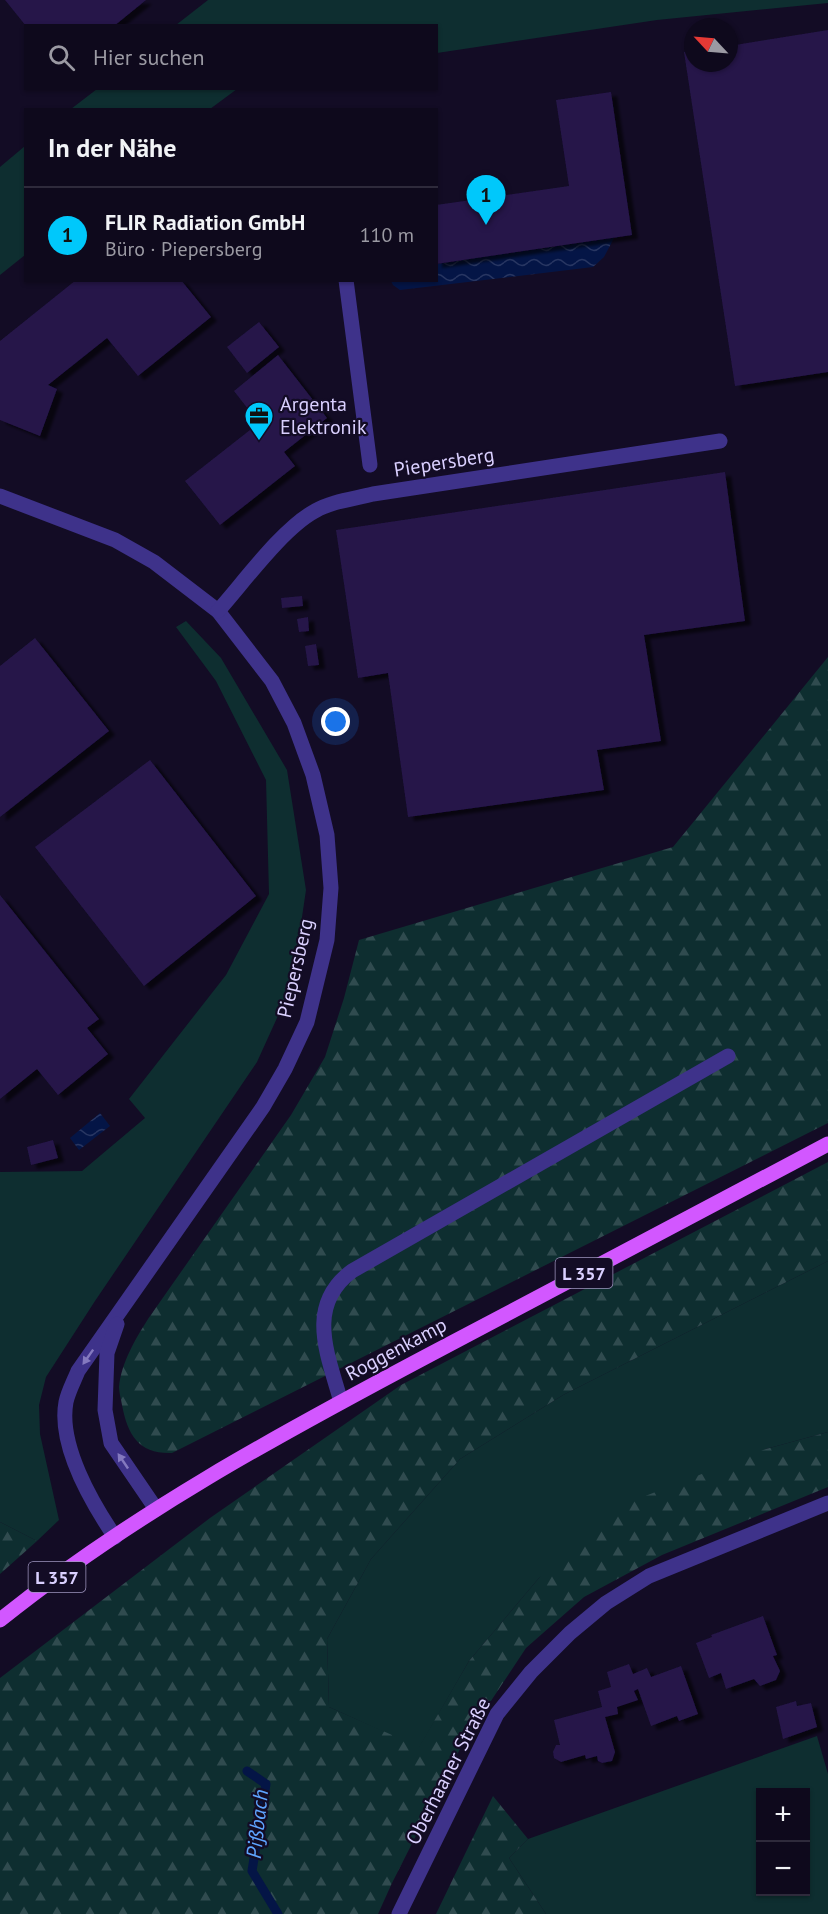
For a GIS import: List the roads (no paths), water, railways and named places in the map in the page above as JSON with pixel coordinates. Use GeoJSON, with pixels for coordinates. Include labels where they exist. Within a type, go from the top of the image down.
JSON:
{"type":"FeatureCollection","features":[{"type":"Feature","properties":{"kind":"main road","name":"Roggenkamp"},"geometry":{"type":"LineString","coordinates":[[0,1620],[27,1598],[115,1537],[220,1469],[341,1402],[828,1144]]}},
{"type":"Feature","properties":{"kind":"street"},"geometry":{"type":"LineString","coordinates":[[346,282],[370,465]]}},
{"type":"Feature","properties":{"kind":"street","name":"Piepersberg"},"geometry":{"type":"LineString","coordinates":[[218,611],[291,529],[314,511],[327,505],[397,490],[720,441]]}},
{"type":"Feature","properties":{"kind":"street","name":"Piepersberg"},"geometry":{"type":"LineString","coordinates":[[0,496],[115,540],[154,562],[218,611],[272,681],[294,723],[314,775],[327,835],[331,888],[327,940],[307,1022],[285,1069],[263,1107],[78,1371],[66,1401],[65,1432],[95,1507],[115,1537]]}},
{"type":"Feature","properties":{"kind":"street"},"geometry":{"type":"LineString","coordinates":[[341,1402],[323,1324],[326,1303],[335,1285],[342,1278],[728,1056]]}},
{"type":"Feature","properties":{"kind":"street","name":"Piepersberg"},"geometry":{"type":"LineString","coordinates":[[121,1309],[107,1353],[105,1410],[111,1443],[156,1509]]}},
{"type":"Feature","properties":{"kind":"street","name":"Oberhaaner Straße"},"geometry":{"type":"LineString","coordinates":[[399,1914],[497,1714],[531,1672],[570,1633],[606,1603],[649,1576],[828,1503]]}},
{"type":"Feature","properties":{"kind":"water"},"geometry":{"type":"Polygon","coordinates":[[[614,238],[604,257],[593,267],[400,290],[392,282],[438,282],[438,264],[614,238]]]}},
{"type":"Feature","properties":{"kind":"water"},"geometry":{"type":"Polygon","coordinates":[[[100,1113],[110,1126],[79,1150],[70,1138],[100,1113]]]}},
{"type":"Feature","properties":{"kind":"waterway","name":"Pißbach"},"geometry":{"type":"LineString","coordinates":[[247,1771],[266,1784],[252,1871],[278,1914]]}},
{"type":"Feature","properties":{"kind":"place","name":"FLIR Radiation GmbH"},"geometry":{"type":"Point","coordinates":[486,225]}},
{"type":"Feature","properties":{"kind":"place","name":"Argenta Elektronik"},"geometry":{"type":"Point","coordinates":[259,442]}}]}
